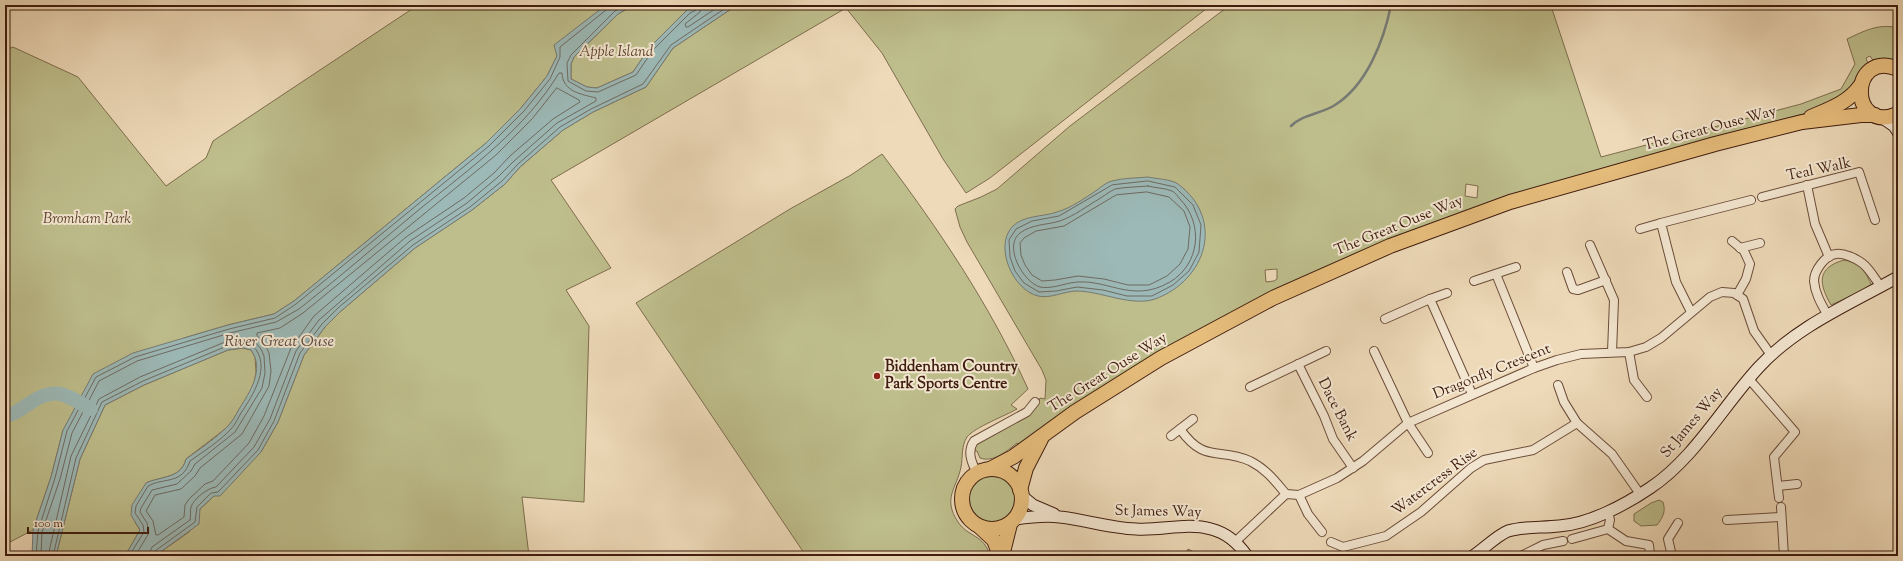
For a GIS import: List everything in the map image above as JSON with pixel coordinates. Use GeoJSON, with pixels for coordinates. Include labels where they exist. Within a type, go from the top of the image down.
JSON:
{"type":"FeatureCollection","features":[{"type":"Feature","properties":{"kind":"highway","name":"The Great Ouse Way"},"geometry":{"type":"LineString","coordinates":[[1802,122],[1847,100],[1860,86],[1865,76],[1874,69],[1883,66],[1898,69]]}},
{"type":"Feature","properties":{"kind":"highway"},"geometry":{"type":"LineString","coordinates":[[1860,86],[1862,103],[1870,112],[1878,116]]}},
{"type":"Feature","properties":{"kind":"highway","name":"The Great Ouse Way"},"geometry":{"type":"LineString","coordinates":[[983,471],[1013,457],[1075,412],[1216,327],[1281,295],[1390,246],[1457,220],[1571,184],[1802,122],[1861,115],[1887,118],[1898,114]]}},
{"type":"Feature","properties":{"kind":"highway","name":"The Great Ouse Way"},"geometry":{"type":"LineString","coordinates":[[1021,493],[1026,468],[1042,437]]}},
{"type":"Feature","properties":{"kind":"highway"},"geometry":{"type":"LineString","coordinates":[[983,471],[1003,471],[1009,474],[1018,484],[1021,493],[1021,508],[1012,521],[1001,556],[994,540],[980,527],[974,524],[965,514],[961,501],[967,482],[983,471]]}},
{"type":"Feature","properties":{"kind":"highway"},"geometry":{"type":"LineString","coordinates":[[980,527],[999,529],[1012,521]]}},
{"type":"Feature","properties":{"kind":"street"},"geometry":{"type":"LineString","coordinates":[[1878,116],[1894,126],[1898,132]]}},
{"type":"Feature","properties":{"kind":"street","name":"Teal Walk"},"geometry":{"type":"LineString","coordinates":[[1762,197],[1859,172],[1875,220]]}},
{"type":"Feature","properties":{"kind":"street"},"geometry":{"type":"LineString","coordinates":[[1807,185],[1815,224],[1829,257]]}},
{"type":"Feature","properties":{"kind":"street"},"geometry":{"type":"LineString","coordinates":[[1640,229],[1751,200]]}},
{"type":"Feature","properties":{"kind":"street"},"geometry":{"type":"LineString","coordinates":[[1661,223],[1676,282],[1691,312]]}},
{"type":"Feature","properties":{"kind":"street"},"geometry":{"type":"LineString","coordinates":[[1732,242],[1744,250],[1750,264],[1746,279],[1737,295],[1743,300],[1754,331],[1771,355]]}},
{"type":"Feature","properties":{"kind":"street"},"geometry":{"type":"LineString","coordinates":[[1740,248],[1760,243]]}},
{"type":"Feature","properties":{"kind":"street"},"geometry":{"type":"LineString","coordinates":[[1590,245],[1614,300],[1612,352]]}},
{"type":"Feature","properties":{"kind":"street"},"geometry":{"type":"LineString","coordinates":[[1828,316],[1817,293],[1814,280],[1817,270],[1824,260],[1829,257],[1835,254],[1850,256],[1862,262],[1881,287]]}},
{"type":"Feature","properties":{"kind":"street"},"geometry":{"type":"LineString","coordinates":[[1474,281],[1516,267]]}},
{"type":"Feature","properties":{"kind":"street"},"geometry":{"type":"LineString","coordinates":[[1567,272],[1573,289],[1578,290],[1606,280]]}},
{"type":"Feature","properties":{"kind":"street"},"geometry":{"type":"LineString","coordinates":[[1496,274],[1534,368]]}},
{"type":"Feature","properties":{"kind":"street","name":"St James Way"},"geometry":{"type":"LineString","coordinates":[[1475,556],[1506,532],[1526,528],[1560,526],[1596,517],[1651,488],[1680,463],[1749,379],[1771,355],[1804,330],[1898,278]]}},
{"type":"Feature","properties":{"kind":"street","name":"Dragonfly Crescent"},"geometry":{"type":"LineString","coordinates":[[1286,494],[1299,495],[1337,478],[1363,461],[1408,422],[1534,368],[1558,360],[1581,354],[1629,352],[1646,347],[1710,297],[1722,292],[1734,293],[1737,295]]}},
{"type":"Feature","properties":{"kind":"street"},"geometry":{"type":"LineString","coordinates":[[1385,319],[1447,293]]}},
{"type":"Feature","properties":{"kind":"street"},"geometry":{"type":"LineString","coordinates":[[1430,299],[1472,394]]}},
{"type":"Feature","properties":{"kind":"street"},"geometry":{"type":"LineString","coordinates":[[1250,387],[1326,351]]}},
{"type":"Feature","properties":{"kind":"street"},"geometry":{"type":"LineString","coordinates":[[1374,351],[1408,422],[1428,453]]}},
{"type":"Feature","properties":{"kind":"street"},"geometry":{"type":"LineString","coordinates":[[1629,352],[1634,380],[1647,397]]}},
{"type":"Feature","properties":{"kind":"street","name":"Dace Bank"},"geometry":{"type":"LineString","coordinates":[[1298,364],[1324,416],[1333,440],[1353,468]]}},
{"type":"Feature","properties":{"kind":"street"},"geometry":{"type":"LineString","coordinates":[[1749,379],[1795,432],[1774,457],[1779,498]]}},
{"type":"Feature","properties":{"kind":"street"},"geometry":{"type":"LineString","coordinates":[[1558,385],[1564,402],[1577,423],[1612,454],[1640,494]]}},
{"type":"Feature","properties":{"kind":"street"},"geometry":{"type":"LineString","coordinates":[[983,471],[970,455],[971,446],[974,441],[1027,412],[1035,402]]}},
{"type":"Feature","properties":{"kind":"street"},"geometry":{"type":"LineString","coordinates":[[1171,436],[1193,419]]}},
{"type":"Feature","properties":{"kind":"street","name":"Watercress Rise"},"geometry":{"type":"LineString","coordinates":[[1331,542],[1343,547],[1386,536],[1421,512],[1471,468],[1484,460],[1533,450],[1577,423]]}},
{"type":"Feature","properties":{"kind":"street"},"geometry":{"type":"LineString","coordinates":[[1180,429],[1189,442],[1205,452],[1239,457],[1261,468],[1269,474],[1286,494],[1235,542]]}},
{"type":"Feature","properties":{"kind":"street"},"geometry":{"type":"LineString","coordinates":[[1778,486],[1797,484]]}},
{"type":"Feature","properties":{"kind":"street"},"geometry":{"type":"LineString","coordinates":[[1021,493],[1033,505],[1059,516]]}},
{"type":"Feature","properties":{"kind":"street"},"geometry":{"type":"LineString","coordinates":[[1299,495],[1308,514],[1322,532]]}},
{"type":"Feature","properties":{"kind":"street"},"geometry":{"type":"LineString","coordinates":[[1781,507],[1784,556]]}},
{"type":"Feature","properties":{"kind":"street"},"geometry":{"type":"LineString","coordinates":[[1608,512],[1610,520],[1608,529]]}},
{"type":"Feature","properties":{"kind":"street"},"geometry":{"type":"LineString","coordinates":[[1012,521],[1030,516],[1059,516]]}},
{"type":"Feature","properties":{"kind":"street","name":"St James Way"},"geometry":{"type":"LineString","coordinates":[[1059,516],[1110,527],[1161,530],[1190,526],[1211,529],[1228,536],[1241,547],[1247,556]]}},
{"type":"Feature","properties":{"kind":"street"},"geometry":{"type":"LineString","coordinates":[[1727,520],[1781,517]]}},
{"type":"Feature","properties":{"kind":"street"},"geometry":{"type":"LineString","coordinates":[[1672,556],[1668,539],[1678,523]]}},
{"type":"Feature","properties":{"kind":"street"},"geometry":{"type":"LineString","coordinates":[[1572,539],[1608,529],[1626,541],[1649,545],[1650,554]]}},
{"type":"Feature","properties":{"kind":"street"},"geometry":{"type":"LineString","coordinates":[[1521,556],[1543,545],[1563,541]]}},
{"type":"Feature","properties":{"kind":"green space","name":"Bromham Park"},"geometry":{"type":"Polygon","coordinates":[[[418,5],[606,5],[555,46],[557,56],[547,76],[521,108],[486,143],[294,301],[274,314],[228,325],[184,338],[63,430],[51,477],[33,530],[10,542],[5,542],[5,50],[13,47],[78,77],[166,186],[206,158],[213,141],[418,5]]]}},
{"type":"Feature","properties":{"kind":"green space","name":"Apple Island"},"geometry":{"type":"Polygon","coordinates":[[[634,5],[697,5],[688,9],[650,47],[633,72],[597,88],[587,87],[571,79],[571,64],[574,57],[618,14],[634,5]]]}},
{"type":"Feature","properties":{"kind":"green space"},"geometry":{"type":"Polygon","coordinates":[[[737,5],[1211,5],[990,178],[966,193],[943,159],[882,53],[846,8],[551,180],[611,268],[566,290],[589,326],[584,502],[522,497],[529,556],[155,556],[189,532],[200,509],[261,452],[278,422],[304,355],[325,327],[341,311],[415,248],[472,210],[505,184],[520,167],[563,130],[593,112],[646,87],[673,48],[737,5]]]}},
{"type":"Feature","properties":{"kind":"green space"},"geometry":{"type":"Polygon","coordinates":[[[1230,5],[1584,5],[1552,9],[1601,157],[1801,104],[1841,89],[1855,64],[1847,39],[1878,27],[1884,26],[1898,28],[1898,65],[1874,62],[1870,56],[1866,58],[1868,64],[1854,89],[1807,113],[1569,178],[1508,197],[1388,240],[1329,266],[1020,446],[1017,443],[995,458],[980,458],[977,451],[973,451],[975,445],[1038,404],[1040,398],[1045,399],[1046,380],[1042,370],[967,242],[960,227],[955,209],[958,206],[997,189],[1070,126],[1230,5]],[[1466,184],[1465,196],[1477,198],[1478,186],[1466,184]],[[1277,269],[1265,270],[1266,282],[1277,279],[1277,269]]]}},
{"type":"Feature","properties":{"kind":"green space","name":"Biddenham Country Park Sports Centre"},"geometry":{"type":"Polygon","coordinates":[[[882,154],[923,210],[962,268],[997,327],[1028,389],[1011,405],[1017,409],[976,429],[967,437],[963,448],[962,463],[952,493],[951,506],[953,514],[962,527],[984,544],[990,556],[806,556],[636,303],[790,209],[851,175],[882,154]]]}},
{"type":"Feature","properties":{"kind":"green space"},"geometry":{"type":"Polygon","coordinates":[[[1844,260],[1859,265],[1872,286],[1831,305],[1822,284],[1822,278],[1828,267],[1844,260]]]}},
{"type":"Feature","properties":{"kind":"green space"},"geometry":{"type":"Polygon","coordinates":[[[243,348],[251,350],[255,357],[256,372],[254,384],[245,401],[229,426],[186,459],[180,470],[170,476],[146,483],[135,522],[140,530],[125,556],[56,556],[80,459],[105,405],[144,385],[228,350],[243,348]]]}},
{"type":"Feature","properties":{"kind":"green space"},"geometry":{"type":"Polygon","coordinates":[[[987,475],[997,475],[1009,482],[1016,494],[1016,504],[1009,516],[997,523],[987,523],[979,519],[972,512],[968,504],[968,494],[972,486],[979,479],[987,475]]]}},
{"type":"Feature","properties":{"kind":"green space"},"geometry":{"type":"Polygon","coordinates":[[[1659,500],[1663,502],[1664,512],[1657,525],[1641,526],[1634,521],[1634,514],[1651,503],[1659,500]]]}},
{"type":"Feature","properties":{"kind":"green space"},"geometry":{"type":"Polygon","coordinates":[[[1188,549],[1202,556],[1185,556],[1188,549]]]}},
{"type":"Feature","properties":{"kind":"water","name":"River Great Ouse"},"geometry":{"type":"Polygon","coordinates":[[[606,5],[634,5],[618,14],[574,57],[571,64],[571,79],[587,87],[597,88],[633,72],[650,47],[688,9],[697,5],[737,5],[673,48],[646,87],[593,112],[563,130],[520,167],[505,184],[472,210],[415,248],[341,311],[325,327],[304,355],[278,422],[261,452],[220,496],[214,496],[200,509],[199,524],[155,556],[125,556],[140,530],[131,515],[132,505],[146,483],[175,474],[180,470],[186,459],[207,444],[229,425],[235,416],[251,388],[256,373],[257,365],[251,350],[243,348],[228,350],[144,385],[105,405],[80,459],[56,556],[32,556],[33,530],[51,477],[63,430],[93,374],[133,353],[228,325],[274,314],[294,301],[486,143],[521,108],[547,76],[557,56],[554,45],[606,5]]]}},
{"type":"Feature","properties":{"kind":"water"},"geometry":{"type":"Polygon","coordinates":[[[1148,177],[1168,180],[1178,184],[1193,198],[1202,214],[1205,231],[1204,248],[1198,263],[1187,278],[1173,290],[1155,299],[1146,301],[1126,300],[1096,293],[1077,291],[1043,297],[1029,292],[1021,286],[1009,267],[1006,256],[1005,245],[1007,235],[1012,227],[1027,218],[1051,214],[1067,208],[1110,182],[1116,180],[1148,177]]]}},
{"type":"Feature","properties":{"kind":"waterway"},"geometry":{"type":"LineString","coordinates":[[1291,126],[1307,116],[1335,105],[1356,86],[1365,74],[1379,47],[1391,5]]}},
{"type":"Feature","properties":{"kind":"waterway"},"geometry":{"type":"LineString","coordinates":[[5,416],[14,413],[45,395],[52,394],[59,394],[74,399],[91,409]]}},
{"type":"Feature","properties":{"kind":"place","name":"Biddenham Country Park Sports Centre"},"geometry":{"type":"Point","coordinates":[877,376]}}]}
